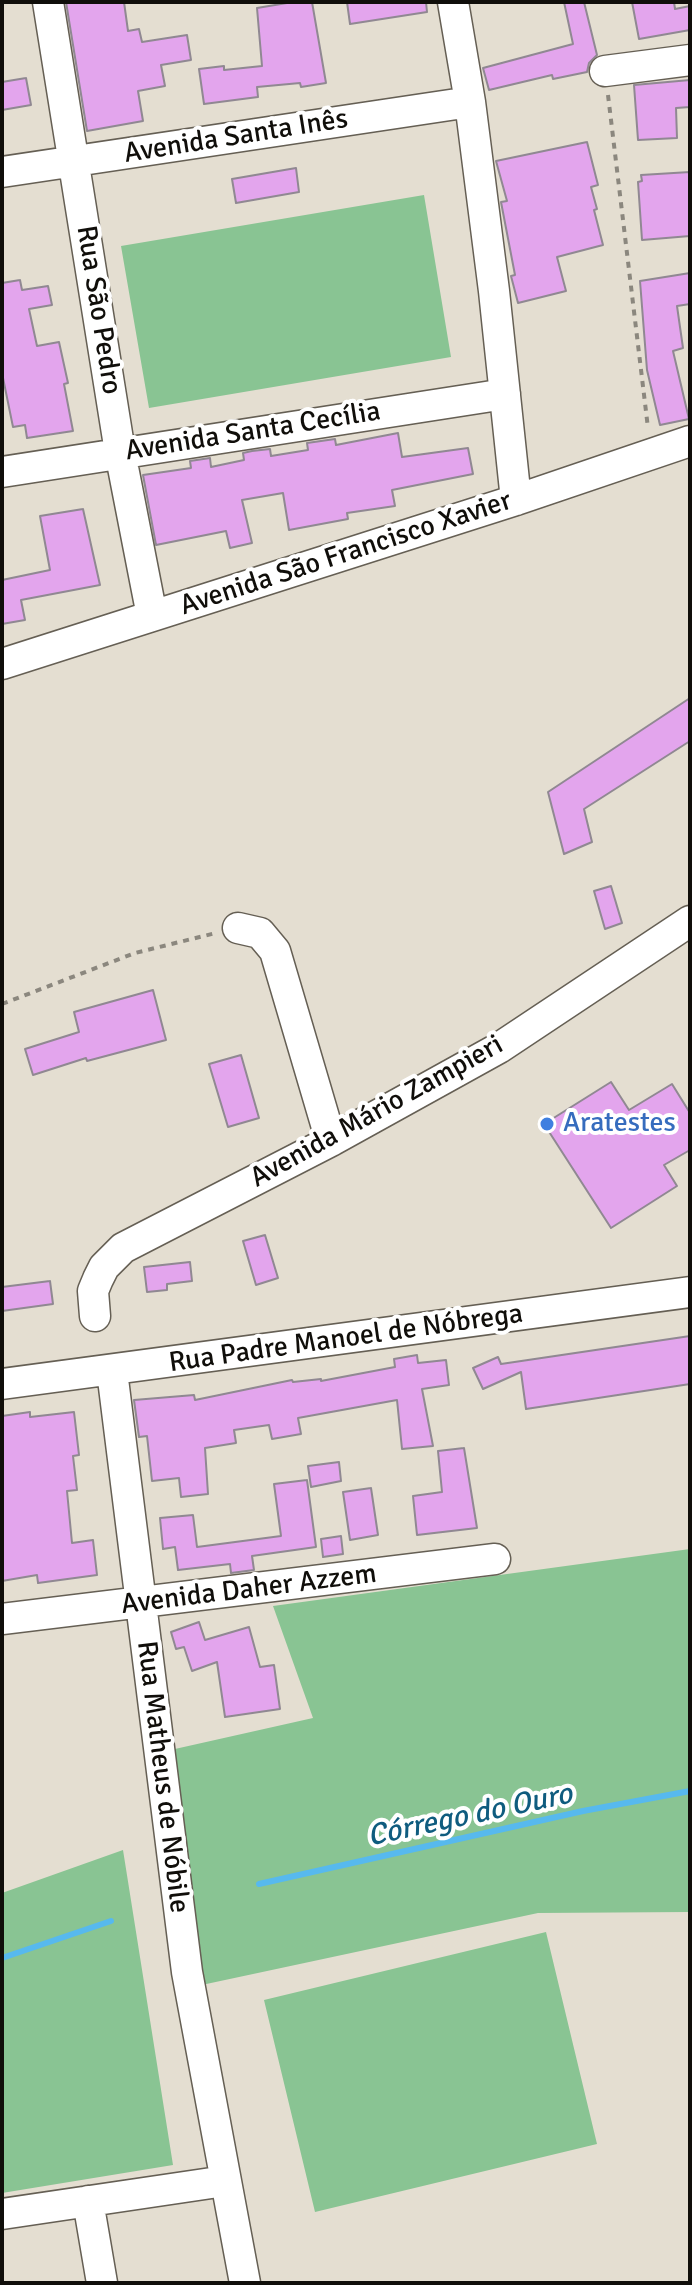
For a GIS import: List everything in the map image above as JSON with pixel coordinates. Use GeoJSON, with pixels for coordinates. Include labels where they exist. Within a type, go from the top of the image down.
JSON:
{"type":"FeatureCollection","features":[{"type":"Feature","properties":{"kind":"street","name":"Rua São Pedro"},"geometry":{"type":"LineString","coordinates":[[48,2],[120,452],[152,616]]}},
{"type":"Feature","properties":{"kind":"street"},"geometry":{"type":"LineString","coordinates":[[453,2],[470,102],[516,500]]}},
{"type":"Feature","properties":{"kind":"street"},"geometry":{"type":"LineString","coordinates":[[605,71],[690,60]]}},
{"type":"Feature","properties":{"kind":"street","name":"Avenida Santa Inês"},"geometry":{"type":"LineString","coordinates":[[2,172],[470,102]]}},
{"type":"Feature","properties":{"kind":"street","name":"Avenida Santa Cecília"},"geometry":{"type":"LineString","coordinates":[[2,472],[505,394]]}},
{"type":"Feature","properties":{"kind":"street","name":"Avenida São Francisco Xavier"},"geometry":{"type":"LineString","coordinates":[[2,664],[516,500],[690,441]]}},
{"type":"Feature","properties":{"kind":"street","name":"Avenida Mário Zampieri"},"geometry":{"type":"LineString","coordinates":[[95,1316],[93,1291],[104,1267],[123,1248],[331,1141],[499,1048],[690,921]]}},
{"type":"Feature","properties":{"kind":"street"},"geometry":{"type":"LineString","coordinates":[[238,928],[260,933],[275,951],[331,1141]]}},
{"type":"Feature","properties":{"kind":"street","name":"Rua Padre Manoel de Nóbrega"},"geometry":{"type":"LineString","coordinates":[[2,1384],[690,1292]]}},
{"type":"Feature","properties":{"kind":"street","name":"Rua Matheus de Nóbile"},"geometry":{"type":"LineString","coordinates":[[112,1371],[187,1972],[245,2283]]}},
{"type":"Feature","properties":{"kind":"street","name":"Avenida Daher Azzem"},"geometry":{"type":"LineString","coordinates":[[2,1619],[495,1559]]}},
{"type":"Feature","properties":{"kind":"street"},"geometry":{"type":"LineString","coordinates":[[2,2214],[225,2181]]}},
{"type":"Feature","properties":{"kind":"street"},"geometry":{"type":"LineString","coordinates":[[88,2201],[102,2283]]}},
{"type":"Feature","properties":{"kind":"path"},"geometry":{"type":"LineString","coordinates":[[605,71],[651,454]]}},
{"type":"Feature","properties":{"kind":"path"},"geometry":{"type":"LineString","coordinates":[[2,1004],[135,953],[238,928]]}},
{"type":"Feature","properties":{"kind":"green space"},"geometry":{"type":"Polygon","coordinates":[[[424,195],[451,357],[149,408],[121,246],[424,195]]]}},
{"type":"Feature","properties":{"kind":"green space"},"geometry":{"type":"Polygon","coordinates":[[[690,1549],[690,1912],[538,1913],[197,1986],[166,1751],[313,1718],[273,1606],[690,1549]]]}},
{"type":"Feature","properties":{"kind":"green space"},"geometry":{"type":"Polygon","coordinates":[[[123,1850],[173,2165],[2,2193],[2,1893],[123,1850]]]}},
{"type":"Feature","properties":{"kind":"green space"},"geometry":{"type":"Polygon","coordinates":[[[546,1932],[597,2144],[315,2212],[264,2000],[546,1932]]]}},
{"type":"Feature","properties":{"kind":"building"},"geometry":{"type":"Polygon","coordinates":[[[66,2],[124,2],[128,31],[139,29],[142,42],[187,35],[191,60],[161,65],[165,86],[138,91],[143,121],[87,131],[66,2]]]}},
{"type":"Feature","properties":{"kind":"building"},"geometry":{"type":"Polygon","coordinates":[[[312,2],[326,83],[301,87],[300,83],[257,87],[258,97],[204,104],[199,69],[262,66],[257,8],[312,2]]]}},
{"type":"Feature","properties":{"kind":"building"},"geometry":{"type":"Polygon","coordinates":[[[347,2],[426,2],[427,12],[350,24],[347,2]]]}},
{"type":"Feature","properties":{"kind":"building"},"geometry":{"type":"Polygon","coordinates":[[[564,2],[584,2],[597,55],[589,63],[587,72],[553,79],[552,75],[489,90],[483,68],[573,44],[564,2]]]}},
{"type":"Feature","properties":{"kind":"building"},"geometry":{"type":"Polygon","coordinates":[[[632,2],[674,2],[675,9],[690,6],[690,30],[639,39],[632,2]]]}},
{"type":"Feature","properties":{"kind":"building"},"geometry":{"type":"Polygon","coordinates":[[[26,78],[31,105],[2,110],[2,82],[26,78]]]}},
{"type":"Feature","properties":{"kind":"building"},"geometry":{"type":"Polygon","coordinates":[[[690,80],[690,107],[676,108],[677,138],[638,140],[634,85],[690,80]]]}},
{"type":"Feature","properties":{"kind":"building"},"geometry":{"type":"Polygon","coordinates":[[[587,142],[598,185],[591,187],[603,245],[557,257],[566,291],[518,303],[511,276],[515,275],[501,202],[507,201],[496,161],[587,142]]]}},
{"type":"Feature","properties":{"kind":"building"},"geometry":{"type":"Polygon","coordinates":[[[296,168],[299,192],[236,203],[232,179],[296,168]]]}},
{"type":"Feature","properties":{"kind":"building"},"geometry":{"type":"Polygon","coordinates":[[[690,172],[690,236],[642,240],[638,182],[642,181],[641,175],[690,172]]]}},
{"type":"Feature","properties":{"kind":"building"},"geometry":{"type":"Polygon","coordinates":[[[690,273],[690,304],[677,306],[683,348],[673,351],[689,419],[660,425],[647,370],[640,281],[690,273]]]}},
{"type":"Feature","properties":{"kind":"building"},"geometry":{"type":"Polygon","coordinates":[[[20,280],[22,290],[48,286],[52,305],[29,309],[37,346],[59,342],[68,383],[64,384],[73,431],[27,438],[25,425],[13,427],[2,373],[2,283],[20,280]]]}},
{"type":"Feature","properties":{"kind":"building"},"geometry":{"type":"Polygon","coordinates":[[[398,433],[402,457],[468,448],[473,474],[392,490],[395,506],[347,513],[348,519],[289,530],[283,493],[242,500],[252,543],[230,548],[226,531],[156,545],[143,475],[191,468],[190,461],[210,458],[211,467],[244,460],[243,453],[252,451],[270,449],[271,456],[308,450],[307,443],[335,439],[336,445],[398,433]]]}},
{"type":"Feature","properties":{"kind":"building"},"geometry":{"type":"Polygon","coordinates":[[[83,509],[100,585],[21,600],[25,620],[2,624],[2,580],[50,570],[40,516],[83,509]]]}},
{"type":"Feature","properties":{"kind":"building"},"geometry":{"type":"Polygon","coordinates":[[[690,698],[690,741],[584,809],[592,842],[564,854],[548,792],[690,698]]]}},
{"type":"Feature","properties":{"kind":"building"},"geometry":{"type":"Polygon","coordinates":[[[611,886],[622,923],[605,929],[594,891],[611,886]]]}},
{"type":"Feature","properties":{"kind":"building"},"geometry":{"type":"Polygon","coordinates":[[[153,990],[166,1040],[87,1061],[86,1058],[33,1075],[25,1049],[79,1032],[74,1012],[153,990]]]}},
{"type":"Feature","properties":{"kind":"building"},"geometry":{"type":"Polygon","coordinates":[[[241,1055],[259,1118],[228,1127],[209,1064],[241,1055]]]}},
{"type":"Feature","properties":{"kind":"building"},"geometry":{"type":"Polygon","coordinates":[[[611,1082],[629,1110],[672,1084],[690,1113],[690,1150],[664,1165],[677,1186],[611,1228],[544,1124],[611,1082]]]}},
{"type":"Feature","properties":{"kind":"building"},"geometry":{"type":"Polygon","coordinates":[[[265,1235],[278,1278],[256,1285],[243,1241],[265,1235]]]}},
{"type":"Feature","properties":{"kind":"building"},"geometry":{"type":"Polygon","coordinates":[[[190,1262],[192,1281],[167,1284],[167,1290],[147,1292],[144,1267],[190,1262]]]}},
{"type":"Feature","properties":{"kind":"building"},"geometry":{"type":"Polygon","coordinates":[[[50,1281],[53,1304],[2,1311],[2,1287],[50,1281]]]}},
{"type":"Feature","properties":{"kind":"building"},"geometry":{"type":"Polygon","coordinates":[[[690,1336],[690,1384],[526,1409],[521,1372],[483,1389],[473,1368],[498,1357],[501,1364],[690,1336]]]}},
{"type":"Feature","properties":{"kind":"building"},"geometry":{"type":"Polygon","coordinates":[[[417,1355],[418,1363],[446,1360],[449,1385],[422,1389],[433,1446],[402,1449],[397,1400],[298,1418],[301,1434],[272,1439],[269,1425],[234,1430],[236,1443],[205,1448],[208,1494],[181,1497],[179,1478],[152,1481],[147,1436],[139,1437],[134,1400],[194,1395],[195,1400],[292,1380],[321,1381],[395,1367],[394,1359],[417,1355]]]}},
{"type":"Feature","properties":{"kind":"building"},"geometry":{"type":"Polygon","coordinates":[[[30,1412],[30,1417],[74,1412],[79,1455],[73,1456],[77,1490],[67,1491],[72,1543],[93,1540],[97,1575],[38,1583],[37,1575],[2,1581],[2,1416],[30,1412]]]}},
{"type":"Feature","properties":{"kind":"building"},"geometry":{"type":"Polygon","coordinates":[[[464,1448],[477,1528],[417,1535],[413,1496],[442,1492],[438,1451],[464,1448]]]}},
{"type":"Feature","properties":{"kind":"building"},"geometry":{"type":"Polygon","coordinates":[[[339,1462],[341,1481],[311,1487],[308,1466],[339,1462]]]}},
{"type":"Feature","properties":{"kind":"building"},"geometry":{"type":"Polygon","coordinates":[[[307,1480],[316,1547],[252,1556],[254,1570],[231,1573],[230,1564],[178,1570],[175,1547],[163,1549],[160,1518],[193,1515],[197,1547],[281,1536],[274,1484],[307,1480]]]}},
{"type":"Feature","properties":{"kind":"building"},"geometry":{"type":"Polygon","coordinates":[[[371,1488],[378,1535],[350,1540],[343,1492],[371,1488]]]}},
{"type":"Feature","properties":{"kind":"building"},"geometry":{"type":"Polygon","coordinates":[[[341,1536],[343,1554],[323,1557],[321,1539],[341,1536]]]}},
{"type":"Feature","properties":{"kind":"building"},"geometry":{"type":"Polygon","coordinates":[[[199,1622],[205,1640],[249,1627],[260,1667],[274,1665],[280,1709],[225,1717],[217,1662],[192,1671],[184,1647],[176,1649],[171,1632],[199,1622]]]}},
{"type":"Feature","properties":{"kind":"waterway","name":"Córrego do Ouro"},"geometry":{"type":"LineString","coordinates":[[259,1884],[583,1811],[690,1791]]}},
{"type":"Feature","properties":{"kind":"waterway","name":"Córrego do Ouro"},"geometry":{"type":"LineString","coordinates":[[2,1958],[111,1921]]}},
{"type":"Feature","properties":{"kind":"place","name":"Aratestes"},"geometry":{"type":"Point","coordinates":[547,1124]}}]}
